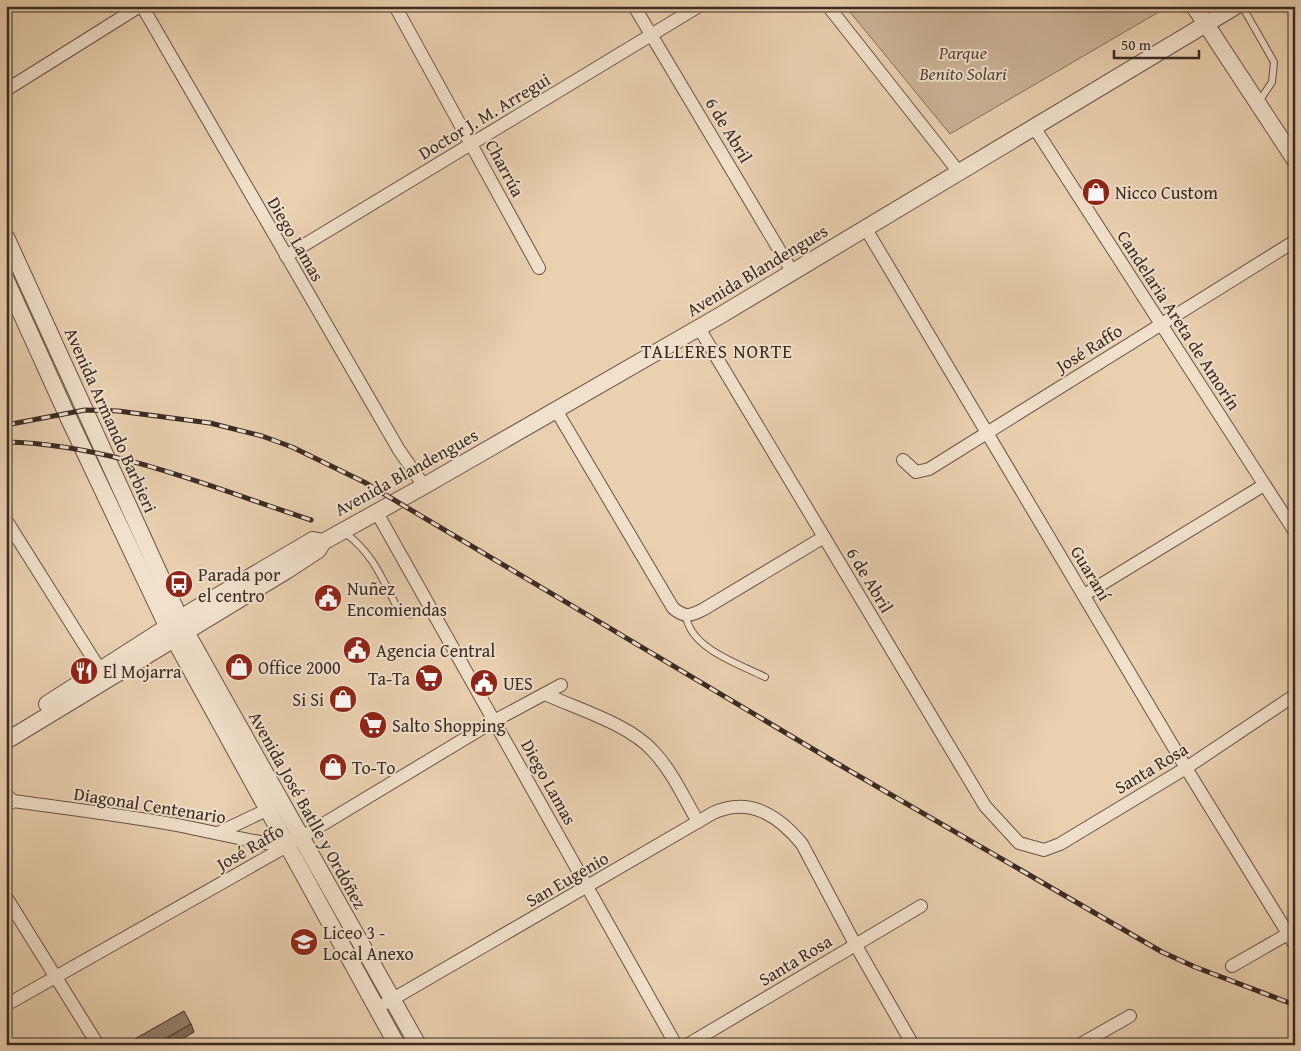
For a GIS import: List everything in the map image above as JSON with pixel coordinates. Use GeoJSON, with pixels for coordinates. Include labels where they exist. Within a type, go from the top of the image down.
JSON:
{"type":"FeatureCollection","features":[{"type":"Feature","properties":{"kind":"street"},"geometry":{"type":"LineString","coordinates":[[6,90],[141,6]]}},
{"type":"Feature","properties":{"kind":"street","name":"Diego Lamas"},"geometry":{"type":"LineString","coordinates":[[141,6],[399,450],[424,486]]}},
{"type":"Feature","properties":{"kind":"street","name":"Charrúa"},"geometry":{"type":"LineString","coordinates":[[395,6],[539,268]]}},
{"type":"Feature","properties":{"kind":"street","name":"6 de Abril"},"geometry":{"type":"LineString","coordinates":[[634,6],[793,273]]}},
{"type":"Feature","properties":{"kind":"street","name":"Doctor J. M. Arregui"},"geometry":{"type":"LineString","coordinates":[[286,256],[699,6]]}},
{"type":"Feature","properties":{"kind":"street"},"geometry":{"type":"LineString","coordinates":[[828,6],[958,171]]}},
{"type":"Feature","properties":{"kind":"street"},"geometry":{"type":"LineString","coordinates":[[1194,6],[1295,160]]}},
{"type":"Feature","properties":{"kind":"street","name":"Avenida Blandengues"},"geometry":{"type":"LineString","coordinates":[[6,741],[104,675],[313,540],[323,542],[699,328],[1236,6]]}},
{"type":"Feature","properties":{"kind":"street","name":"Candelaria Areta de Amorín"},"geometry":{"type":"LineString","coordinates":[[1034,127],[1295,532]]}},
{"type":"Feature","properties":{"kind":"street","name":"Guaraní"},"geometry":{"type":"LineString","coordinates":[[866,229],[1186,768],[1291,932],[1295,945]]}},
{"type":"Feature","properties":{"kind":"street","name":"Avenida Armando Barbieri"},"geometry":{"type":"LineString","coordinates":[[6,237],[177,629]]}},
{"type":"Feature","properties":{"kind":"street","name":"José Raffo"},"geometry":{"type":"LineString","coordinates":[[903,460],[916,472],[929,469],[1295,241]]}},
{"type":"Feature","properties":{"kind":"street","name":"Avenida Armando Barbieri"},"geometry":{"type":"LineString","coordinates":[[6,280],[68,418],[177,629]]}},
{"type":"Feature","properties":{"kind":"street","name":"6 de Abril"},"geometry":{"type":"LineString","coordinates":[[699,328],[985,806],[1019,843]]}},
{"type":"Feature","properties":{"kind":"street"},"geometry":{"type":"LineString","coordinates":[[556,410],[673,608],[686,616],[704,609],[824,537]]}},
{"type":"Feature","properties":{"kind":"street"},"geometry":{"type":"LineString","coordinates":[[1084,595],[1264,485]]}},
{"type":"Feature","properties":{"kind":"street","name":"Diego Lamas"},"geometry":{"type":"LineString","coordinates":[[376,511],[676,1045]]}},
{"type":"Feature","properties":{"kind":"street"},"geometry":{"type":"LineString","coordinates":[[6,520],[104,675]]}},
{"type":"Feature","properties":{"kind":"street","name":"Avenida José Batlle y Ordóñez"},"geometry":{"type":"LineString","coordinates":[[177,629],[294,842],[392,999],[418,1045]]}},
{"type":"Feature","properties":{"kind":"street","name":"Avenida Blandengues"},"geometry":{"type":"LineString","coordinates":[[6,729],[104,675]]}},
{"type":"Feature","properties":{"kind":"street","name":"José Raffo"},"geometry":{"type":"LineString","coordinates":[[6,1005],[294,842],[494,722],[561,685]]}},
{"type":"Feature","properties":{"kind":"street"},"geometry":{"type":"LineString","coordinates":[[545,694],[619,727],[652,749],[666,767],[698,822]]}},
{"type":"Feature","properties":{"kind":"street","name":"Santa Rosa"},"geometry":{"type":"LineString","coordinates":[[1019,843],[1044,850],[1060,844],[1186,768],[1295,695]]}},
{"type":"Feature","properties":{"kind":"street","name":"Diagonal Centenario"},"geometry":{"type":"LineString","coordinates":[[7,799],[218,833],[254,842],[294,842]]}},
{"type":"Feature","properties":{"kind":"street"},"geometry":{"type":"LineString","coordinates":[[218,833],[273,805]]}},
{"type":"Feature","properties":{"kind":"street","name":"San Eugenio"},"geometry":{"type":"LineString","coordinates":[[377,1008],[726,807],[743,805],[760,810],[792,832],[802,844],[855,944]]}},
{"type":"Feature","properties":{"kind":"street","name":"Avenida José Batlle y Ordóñez"},"geometry":{"type":"LineString","coordinates":[[294,842],[377,1008],[398,1045]]}},
{"type":"Feature","properties":{"kind":"street"},"geometry":{"type":"LineString","coordinates":[[6,897],[98,1045]]}},
{"type":"Feature","properties":{"kind":"street","name":"Santa Rosa"},"geometry":{"type":"LineString","coordinates":[[687,1045],[921,906]]}},
{"type":"Feature","properties":{"kind":"street"},"geometry":{"type":"LineString","coordinates":[[1232,966],[1291,932]]}},
{"type":"Feature","properties":{"kind":"street"},"geometry":{"type":"LineString","coordinates":[[855,944],[913,1045]]}},
{"type":"Feature","properties":{"kind":"street"},"geometry":{"type":"LineString","coordinates":[[1078,1045],[1130,1016]]}},
{"type":"Feature","properties":{"kind":"lane"},"geometry":{"type":"LineString","coordinates":[[1242,6],[1274,62],[1272,82],[1258,104]]}},
{"type":"Feature","properties":{"kind":"lane"},"geometry":{"type":"LineString","coordinates":[[343,531],[362,545],[369,554],[399,611],[408,615],[416,615],[430,608]]}},
{"type":"Feature","properties":{"kind":"lane"},"geometry":{"type":"LineString","coordinates":[[686,616],[689,628],[699,640],[729,659],[765,677]]}},
{"type":"Feature","properties":{"kind":"green space","name":"Parque Benito Solari"},"geometry":{"type":"Polygon","coordinates":[[[845,6],[1169,6],[950,134],[845,6]]]}},
{"type":"Feature","properties":{"kind":"building"},"geometry":{"type":"Polygon","coordinates":[[[184,1011],[191,1024],[154,1045],[126,1044],[184,1011]]]}},
{"type":"Feature","properties":{"kind":"railway"},"geometry":{"type":"LineString","coordinates":[[6,425],[85,410],[118,411],[210,423],[262,436],[292,447],[364,482],[833,761],[1162,952],[1195,967],[1295,1005]]}},
{"type":"Feature","properties":{"kind":"railway"},"geometry":{"type":"LineString","coordinates":[[6,442],[45,445],[123,459],[199,482],[311,520]]}},
{"type":"Feature","properties":{"kind":"place","name":"Nicco Custom"},"geometry":{"type":"Point","coordinates":[1096,192]}},
{"type":"Feature","properties":{"kind":"place","name":"Parada por el centro"},"geometry":{"type":"Point","coordinates":[179,584]}},
{"type":"Feature","properties":{"kind":"place","name":"Nuñez Encomiendas"},"geometry":{"type":"Point","coordinates":[328,598]}},
{"type":"Feature","properties":{"kind":"place","name":"Agencia Central"},"geometry":{"type":"Point","coordinates":[357,650]}},
{"type":"Feature","properties":{"kind":"place","name":"Office 2000"},"geometry":{"type":"Point","coordinates":[239,667]}},
{"type":"Feature","properties":{"kind":"place","name":"El Mojarra"},"geometry":{"type":"Point","coordinates":[84,671]}},
{"type":"Feature","properties":{"kind":"place","name":"Ta-Ta"},"geometry":{"type":"Point","coordinates":[429,678]}},
{"type":"Feature","properties":{"kind":"place","name":"UES"},"geometry":{"type":"Point","coordinates":[484,683]}},
{"type":"Feature","properties":{"kind":"place","name":"Si Si"},"geometry":{"type":"Point","coordinates":[343,699]}},
{"type":"Feature","properties":{"kind":"place","name":"Salto Shopping"},"geometry":{"type":"Point","coordinates":[373,725]}},
{"type":"Feature","properties":{"kind":"place","name":"To-To"},"geometry":{"type":"Point","coordinates":[333,767]}},
{"type":"Feature","properties":{"kind":"place","name":"Liceo 3 - Local Anexo"},"geometry":{"type":"Point","coordinates":[304,942]}},
{"type":"Feature","properties":{"kind":"district","name":"TALLERES NORTE"},"geometry":{"type":"Point","coordinates":[717,351]}}]}
